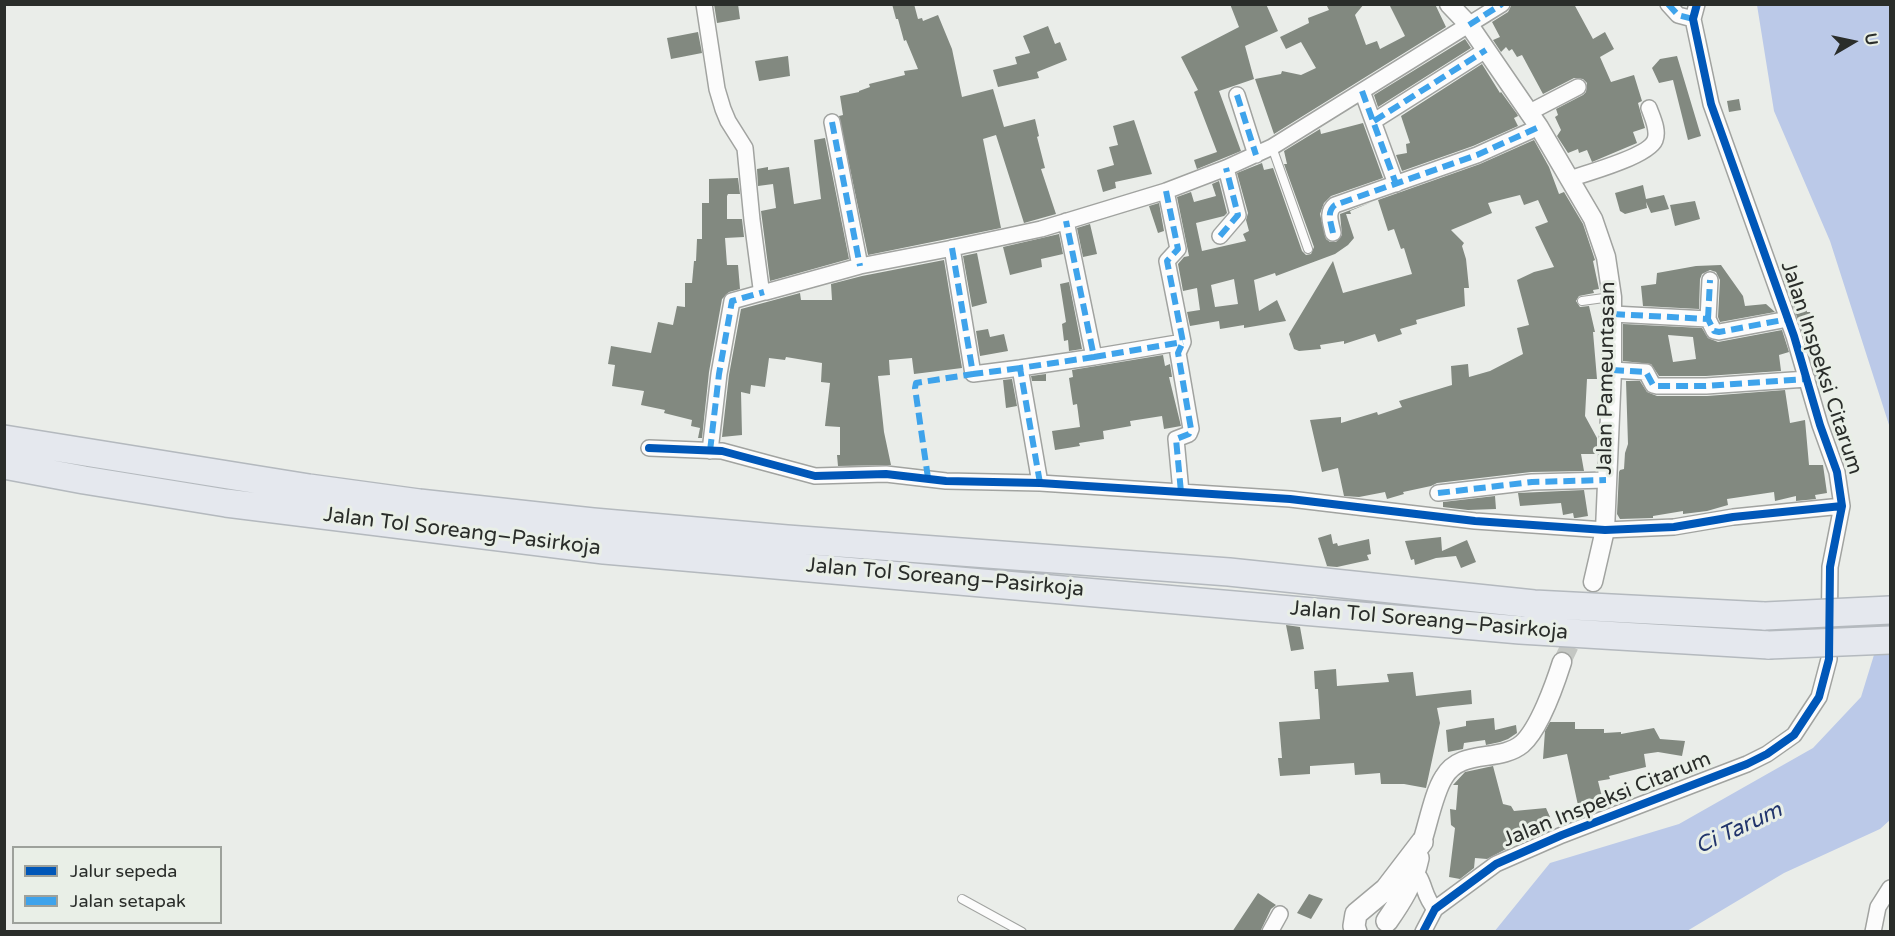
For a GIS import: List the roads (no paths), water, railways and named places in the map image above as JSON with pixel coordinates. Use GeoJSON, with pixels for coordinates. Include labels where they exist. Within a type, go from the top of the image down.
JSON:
{"type":"FeatureCollection","features":[{"type":"Feature","properties":{"kind":"highway","name":"Jalan Tol Soreang–Pasirkoja"},"geometry":{"type":"LineString","coordinates":[[4,439],[331,491],[593,522],[1228,572],[1534,604],[1765,616],[1890,610]]}},
{"type":"Feature","properties":{"kind":"highway","name":"Jalan Tol Soreang–Pasirkoja"},"geometry":{"type":"LineString","coordinates":[[4,465],[226,503],[604,550],[1520,630],[1769,645],[1890,640]]}},
{"type":"Feature","properties":{"kind":"main road"},"geometry":{"type":"LineString","coordinates":[[1388,928],[1403,898],[1411,867],[1422,842]]}},
{"type":"Feature","properties":{"kind":"main road"},"geometry":{"type":"LineString","coordinates":[[1356,931],[1354,926],[1356,914],[1411,867]]}},
{"type":"Feature","properties":{"kind":"main road"},"geometry":{"type":"LineString","coordinates":[[1365,907],[1382,911],[1388,928]]}},
{"type":"Feature","properties":{"kind":"street"},"geometry":{"type":"LineString","coordinates":[[704,4],[717,89],[728,121],[745,148],[753,231],[761,288],[764,292]]}},
{"type":"Feature","properties":{"kind":"street","name":"Jalan Pameuntasan"},"geometry":{"type":"LineString","coordinates":[[1449,4],[1469,25],[1534,120],[1593,219],[1606,257],[1613,305],[1612,370],[1605,530],[1593,582]]}},
{"type":"Feature","properties":{"kind":"street"},"geometry":{"type":"LineString","coordinates":[[710,451],[718,383],[732,301],[860,266],[1041,229],[1166,191],[1226,168],[1272,147],[1502,4]]}},
{"type":"Feature","properties":{"kind":"street"},"geometry":{"type":"LineString","coordinates":[[1668,4],[1678,15],[1695,12]]}},
{"type":"Feature","properties":{"kind":"street","name":"Jalan Inspeksi Citarum"},"geometry":{"type":"LineString","coordinates":[[1423,932],[1435,909],[1496,864],[1562,835],[1747,764],[1767,754],[1794,735],[1819,698],[1829,659],[1830,567],[1842,506],[1837,472],[1820,425],[1788,319],[1711,104],[1695,12]]}},
{"type":"Feature","properties":{"kind":"street"},"geometry":{"type":"LineString","coordinates":[[1374,121],[1486,50]]}},
{"type":"Feature","properties":{"kind":"street"},"geometry":{"type":"LineString","coordinates":[[1332,233],[1329,213],[1330,208],[1335,205],[1476,155],[1534,120],[1578,87]]}},
{"type":"Feature","properties":{"kind":"street"},"geometry":{"type":"LineString","coordinates":[[1362,91],[1396,184]]}},
{"type":"Feature","properties":{"kind":"street"},"geometry":{"type":"LineString","coordinates":[[1237,95],[1256,155]]}},
{"type":"Feature","properties":{"kind":"street"},"geometry":{"type":"LineString","coordinates":[[1569,179],[1615,164],[1652,145],[1656,135],[1649,108]]}},
{"type":"Feature","properties":{"kind":"street"},"geometry":{"type":"LineString","coordinates":[[832,122],[860,266]]}},
{"type":"Feature","properties":{"kind":"street"},"geometry":{"type":"LineString","coordinates":[[1220,236],[1238,215],[1226,168]]}},
{"type":"Feature","properties":{"kind":"street"},"geometry":{"type":"LineString","coordinates":[[1166,191],[1178,249],[1167,261],[1183,342],[1178,353],[1191,429],[1189,434],[1176,439],[1181,492]]}},
{"type":"Feature","properties":{"kind":"street"},"geometry":{"type":"LineString","coordinates":[[1066,221],[1095,357]]}},
{"type":"Feature","properties":{"kind":"street"},"geometry":{"type":"LineString","coordinates":[[952,248],[973,374],[1183,342]]}},
{"type":"Feature","properties":{"kind":"street"},"geometry":{"type":"LineString","coordinates":[[1710,280],[1708,319],[1714,331],[1719,333],[1788,319]]}},
{"type":"Feature","properties":{"kind":"street"},"geometry":{"type":"LineString","coordinates":[[1613,305],[1708,319]]}},
{"type":"Feature","properties":{"kind":"street"},"geometry":{"type":"LineString","coordinates":[[1020,368],[1040,483]]}},
{"type":"Feature","properties":{"kind":"street"},"geometry":{"type":"LineString","coordinates":[[1612,370],[1646,372],[1653,384],[1657,386],[1706,386],[1807,379]]}},
{"type":"Feature","properties":{"kind":"street"},"geometry":{"type":"LineString","coordinates":[[649,448],[722,452],[815,476],[886,474],[946,481],[1040,483],[1290,499],[1474,521],[1605,530],[1674,527],[1842,506]]}},
{"type":"Feature","properties":{"kind":"street"},"geometry":{"type":"LineString","coordinates":[[1437,493],[1532,482],[1606,480]]}},
{"type":"Feature","properties":{"kind":"street"},"geometry":{"type":"LineString","coordinates":[[1422,842],[1444,777],[1452,767],[1464,760],[1512,750],[1522,744],[1544,710],[1562,662]]}},
{"type":"Feature","properties":{"kind":"street"},"geometry":{"type":"LineString","coordinates":[[1411,867],[1423,883],[1427,900],[1435,909]]}},
{"type":"Feature","properties":{"kind":"street"},"geometry":{"type":"LineString","coordinates":[[1873,932],[1878,907],[1890,888]]}},
{"type":"Feature","properties":{"kind":"street"},"geometry":{"type":"LineString","coordinates":[[1270,932],[1280,914]]}},
{"type":"Feature","properties":{"kind":"lane"},"geometry":{"type":"LineString","coordinates":[[1272,147],[1308,249]]}},
{"type":"Feature","properties":{"kind":"lane"},"geometry":{"type":"LineString","coordinates":[[1582,301],[1613,305]]}},
{"type":"Feature","properties":{"kind":"lane"},"geometry":{"type":"LineString","coordinates":[[962,899],[1022,932]]}},
{"type":"Feature","properties":{"kind":"water"},"geometry":{"type":"Polygon","coordinates":[[[1757,5],[1890,5],[1890,428],[1830,241],[1774,111],[1757,5]]]}},
{"type":"Feature","properties":{"kind":"water","name":"Ci Tarum"},"geometry":{"type":"Polygon","coordinates":[[[1890,603],[1890,820],[1880,829],[1784,873],[1687,931],[1494,932],[1550,863],[1679,824],[1813,748],[1861,697],[1890,603]]]}},
{"type":"Feature","properties":{"kind":"tunnel"},"geometry":{"type":"LineString","coordinates":[[1562,662],[1579,626],[1593,582]]}}]}
